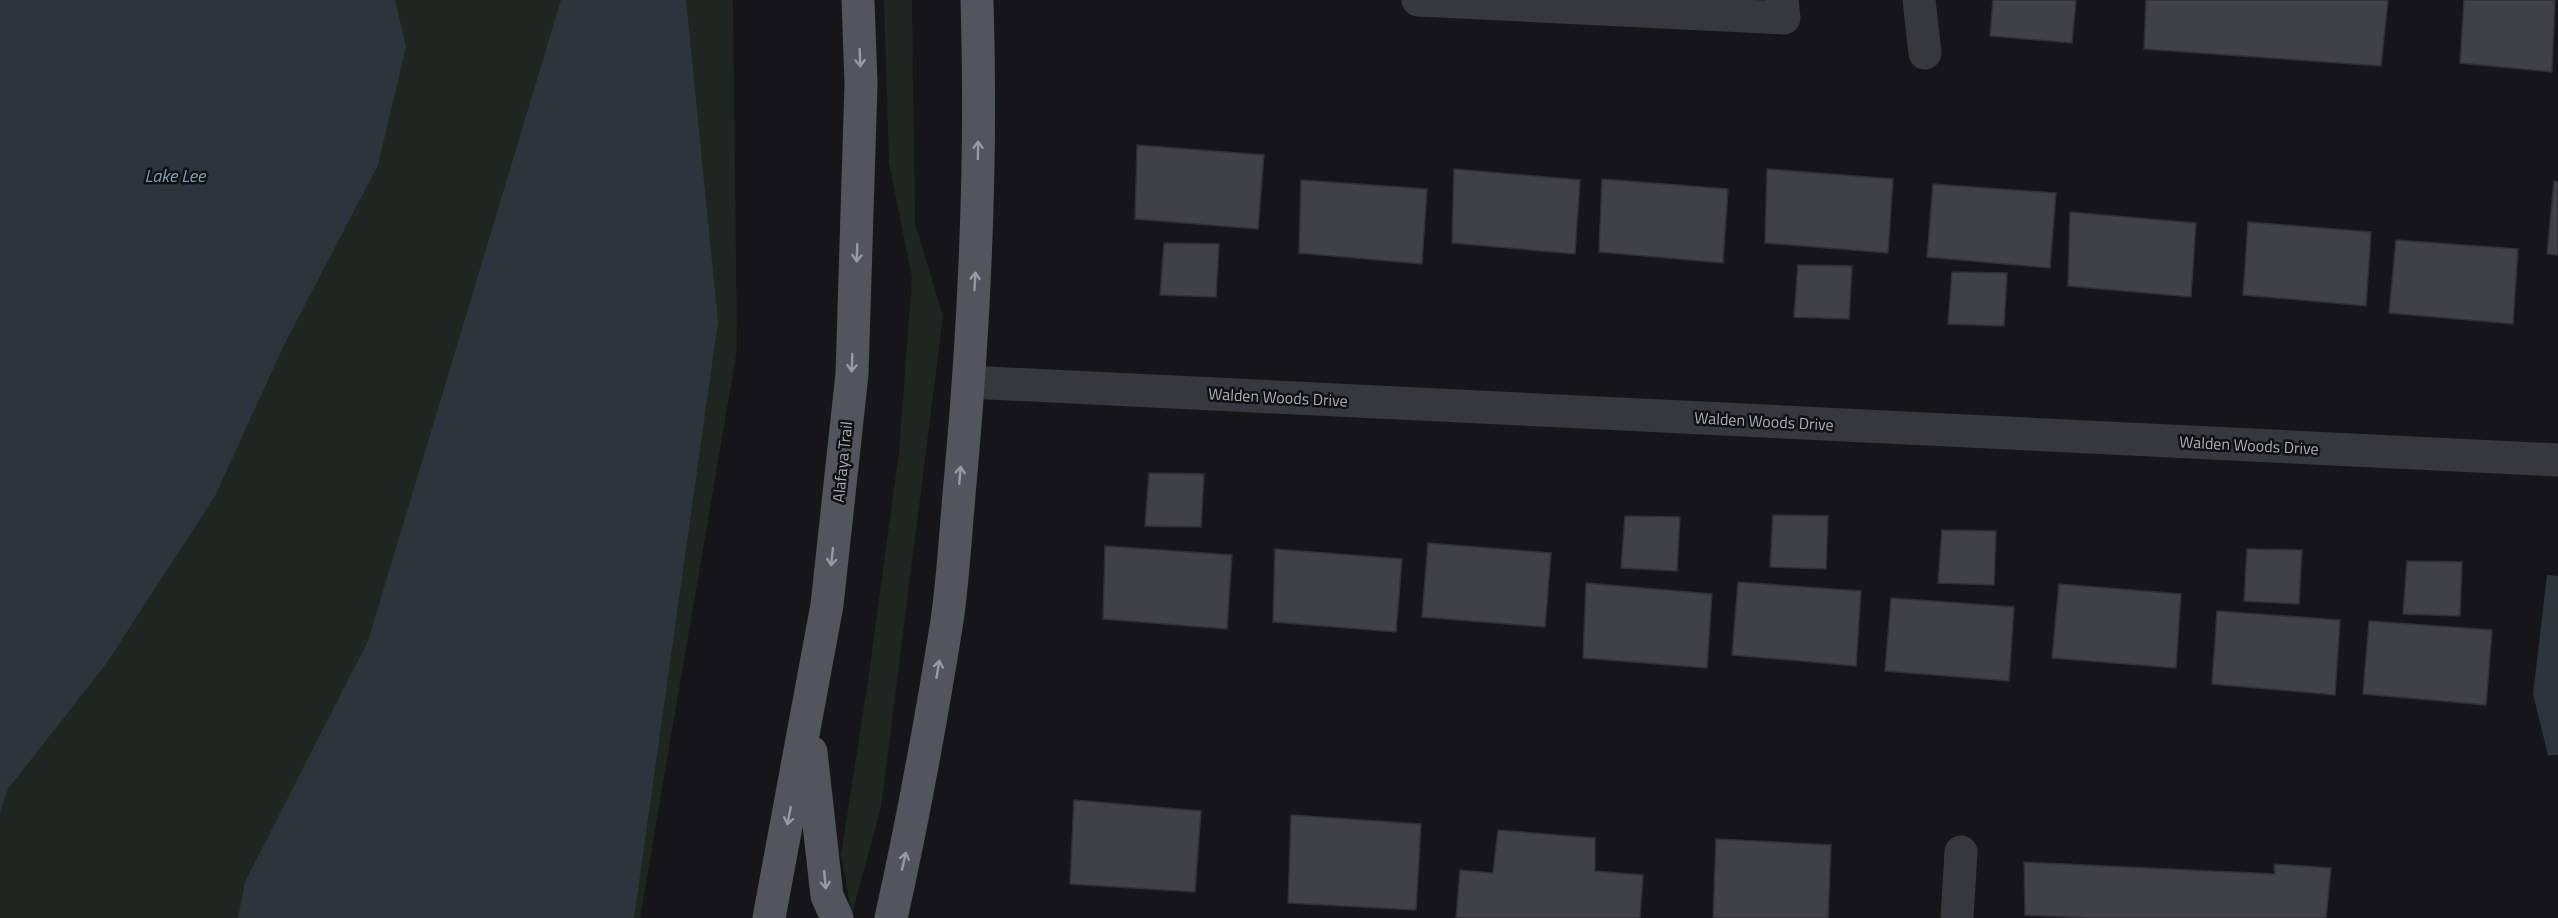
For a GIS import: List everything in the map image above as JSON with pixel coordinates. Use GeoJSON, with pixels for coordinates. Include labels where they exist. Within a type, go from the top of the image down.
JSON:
{"type":"FeatureCollection","features":[{"type":"Feature","properties":{"kind":"main road","name":"Alafaya Trail"},"geometry":{"type":"LineString","coordinates":[[769,918],[827,605],[852,374],[861,84],[858,0]]}},
{"type":"Feature","properties":{"kind":"main road"},"geometry":{"type":"LineString","coordinates":[[891,918],[914,815],[947,619],[969,382],[977,237],[980,72],[977,0]]}},
{"type":"Feature","properties":{"kind":"main road"},"geometry":{"type":"LineString","coordinates":[[808,717],[827,896],[837,918]]}},
{"type":"Feature","properties":{"kind":"street"},"geometry":{"type":"LineString","coordinates":[[1418,0],[1784,18],[1782,0]]}},
{"type":"Feature","properties":{"kind":"street"},"geometry":{"type":"LineString","coordinates":[[1919,0],[1925,53]]}},
{"type":"Feature","properties":{"kind":"street","name":"Walden Woods Drive"},"geometry":{"type":"LineString","coordinates":[[969,382],[2558,460]]}},
{"type":"Feature","properties":{"kind":"street"},"geometry":{"type":"LineString","coordinates":[[1957,918],[1961,852]]}},
{"type":"Feature","properties":{"kind":"shaded area"},"geometry":{"type":"Polygon","coordinates":[[[0,0],[733,0],[737,350],[640,918],[0,918],[0,0]]]}},
{"type":"Feature","properties":{"kind":"shaded area"},"geometry":{"type":"Polygon","coordinates":[[[884,0],[912,0],[915,224],[943,316],[881,807],[852,914],[841,855],[868,681],[899,452],[912,277],[889,163],[884,0]]]}},
{"type":"Feature","properties":{"kind":"water","name":"Lake Lee"},"geometry":{"type":"Polygon","coordinates":[[[0,0],[395,0],[406,47],[378,165],[284,345],[215,496],[106,664],[8,789],[0,812],[0,0]]]}},
{"type":"Feature","properties":{"kind":"water"},"geometry":{"type":"Polygon","coordinates":[[[561,0],[686,0],[718,322],[634,918],[238,918],[245,882],[368,641],[561,0]]]}},
{"type":"Feature","properties":{"kind":"water"},"geometry":{"type":"Polygon","coordinates":[[[2547,575],[2558,576],[2558,755],[2548,755],[2533,694],[2547,575]]]}},
{"type":"Feature","properties":{"kind":"building"},"geometry":{"type":"Polygon","coordinates":[[[1993,0],[2076,0],[2072,43],[1990,36],[1993,0]]]}},
{"type":"Feature","properties":{"kind":"building"},"geometry":{"type":"Polygon","coordinates":[[[2146,0],[2388,0],[2381,66],[2144,49],[2146,0]]]}},
{"type":"Feature","properties":{"kind":"building"},"geometry":{"type":"Polygon","coordinates":[[[2464,0],[2555,0],[2552,72],[2460,63],[2464,0]]]}},
{"type":"Feature","properties":{"kind":"building"},"geometry":{"type":"Polygon","coordinates":[[[1137,145],[1264,155],[1258,229],[1135,219],[1137,145]]]}},
{"type":"Feature","properties":{"kind":"building"},"geometry":{"type":"Polygon","coordinates":[[[1454,169],[1580,180],[1575,254],[1452,243],[1454,169]]]}},
{"type":"Feature","properties":{"kind":"building"},"geometry":{"type":"Polygon","coordinates":[[[1767,169],[1893,179],[1888,253],[1765,243],[1767,169]]]}},
{"type":"Feature","properties":{"kind":"building"},"geometry":{"type":"Polygon","coordinates":[[[1602,179],[1728,189],[1723,263],[1599,252],[1602,179]]]}},
{"type":"Feature","properties":{"kind":"building"},"geometry":{"type":"Polygon","coordinates":[[[1301,180],[1427,189],[1422,264],[1299,253],[1301,180]]]}},
{"type":"Feature","properties":{"kind":"building"},"geometry":{"type":"Polygon","coordinates":[[[2554,181],[2558,182],[2558,255],[2547,254],[2554,181]]]}},
{"type":"Feature","properties":{"kind":"building"},"geometry":{"type":"Polygon","coordinates":[[[1933,184],[2056,193],[2050,268],[1927,257],[1933,184]]]}},
{"type":"Feature","properties":{"kind":"building"},"geometry":{"type":"Polygon","coordinates":[[[2070,212],[2196,223],[2191,297],[2068,286],[2070,212]]]}},
{"type":"Feature","properties":{"kind":"building"},"geometry":{"type":"Polygon","coordinates":[[[2248,222],[2371,232],[2366,306],[2243,295],[2248,222]]]}},
{"type":"Feature","properties":{"kind":"building"},"geometry":{"type":"Polygon","coordinates":[[[2396,240],[2518,249],[2513,324],[2389,313],[2396,240]]]}},
{"type":"Feature","properties":{"kind":"building"},"geometry":{"type":"Polygon","coordinates":[[[1164,243],[1219,244],[1216,297],[1160,295],[1164,243]]]}},
{"type":"Feature","properties":{"kind":"building"},"geometry":{"type":"Polygon","coordinates":[[[1798,265],[1852,266],[1849,319],[1794,317],[1798,265]]]}},
{"type":"Feature","properties":{"kind":"building"},"geometry":{"type":"Polygon","coordinates":[[[1952,272],[2007,273],[2004,326],[1948,324],[1952,272]]]}},
{"type":"Feature","properties":{"kind":"building"},"geometry":{"type":"Polygon","coordinates":[[[1149,473],[1204,474],[1201,527],[1145,526],[1149,473]]]}},
{"type":"Feature","properties":{"kind":"building"},"geometry":{"type":"Polygon","coordinates":[[[1773,515],[1828,516],[1826,569],[1770,567],[1773,515]]]}},
{"type":"Feature","properties":{"kind":"building"},"geometry":{"type":"Polygon","coordinates":[[[1625,516],[1680,517],[1677,571],[1621,568],[1625,516]]]}},
{"type":"Feature","properties":{"kind":"building"},"geometry":{"type":"Polygon","coordinates":[[[1942,530],[1996,531],[1994,585],[1938,583],[1942,530]]]}},
{"type":"Feature","properties":{"kind":"building"},"geometry":{"type":"Polygon","coordinates":[[[1428,543],[1551,553],[1545,627],[1422,617],[1428,543]]]}},
{"type":"Feature","properties":{"kind":"building"},"geometry":{"type":"Polygon","coordinates":[[[1105,546],[1232,555],[1227,629],[1103,619],[1105,546]]]}},
{"type":"Feature","properties":{"kind":"building"},"geometry":{"type":"Polygon","coordinates":[[[1275,549],[1402,559],[1396,632],[1273,622],[1275,549]]]}},
{"type":"Feature","properties":{"kind":"building"},"geometry":{"type":"Polygon","coordinates":[[[2247,549],[2302,550],[2299,604],[2244,601],[2247,549]]]}},
{"type":"Feature","properties":{"kind":"building"},"geometry":{"type":"Polygon","coordinates":[[[2407,561],[2462,562],[2460,616],[2403,614],[2407,561]]]}},
{"type":"Feature","properties":{"kind":"building"},"geometry":{"type":"Polygon","coordinates":[[[1738,582],[1861,591],[1856,666],[1732,655],[1738,582]]]}},
{"type":"Feature","properties":{"kind":"building"},"geometry":{"type":"Polygon","coordinates":[[[1586,583],[1712,594],[1707,668],[1583,658],[1586,583]]]}},
{"type":"Feature","properties":{"kind":"building"},"geometry":{"type":"Polygon","coordinates":[[[2059,584],[2181,594],[2176,668],[2052,658],[2059,584]]]}},
{"type":"Feature","properties":{"kind":"building"},"geometry":{"type":"Polygon","coordinates":[[[1891,598],[2014,607],[2009,681],[1885,671],[1891,598]]]}},
{"type":"Feature","properties":{"kind":"building"},"geometry":{"type":"Polygon","coordinates":[[[2217,611],[2340,620],[2335,695],[2212,684],[2217,611]]]}},
{"type":"Feature","properties":{"kind":"building"},"geometry":{"type":"Polygon","coordinates":[[[2369,621],[2492,630],[2486,705],[2363,694],[2369,621]]]}},
{"type":"Feature","properties":{"kind":"building"},"geometry":{"type":"Polygon","coordinates":[[[1074,800],[1201,811],[1195,892],[1070,884],[1074,800]]]}},
{"type":"Feature","properties":{"kind":"building"},"geometry":{"type":"Polygon","coordinates":[[[1291,815],[1421,824],[1416,910],[1288,903],[1291,815]]]}},
{"type":"Feature","properties":{"kind":"building"},"geometry":{"type":"Polygon","coordinates":[[[1498,830],[1595,838],[1595,871],[1643,875],[1640,918],[1456,918],[1460,870],[1493,873],[1498,830]]]}},
{"type":"Feature","properties":{"kind":"building"},"geometry":{"type":"Polygon","coordinates":[[[1716,839],[1831,845],[1828,918],[1713,918],[1716,839]]]}},
{"type":"Feature","properties":{"kind":"building"},"geometry":{"type":"Polygon","coordinates":[[[2024,862],[2275,874],[2274,864],[2331,868],[2326,918],[2087,918],[2025,915],[2024,862]]]}}]}
